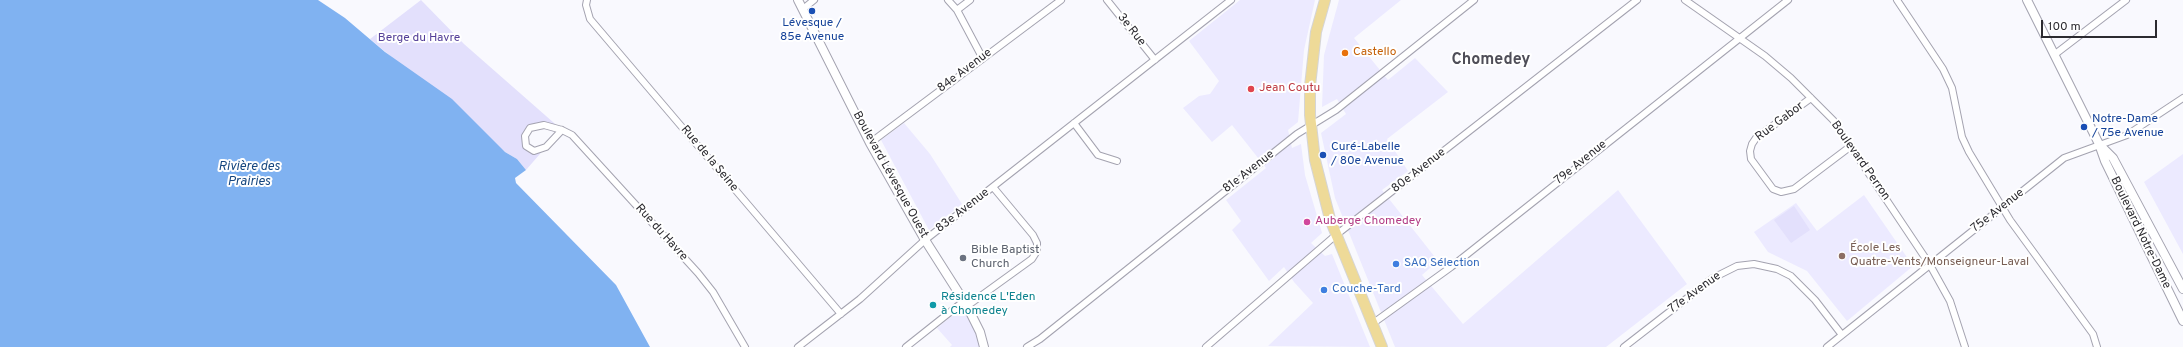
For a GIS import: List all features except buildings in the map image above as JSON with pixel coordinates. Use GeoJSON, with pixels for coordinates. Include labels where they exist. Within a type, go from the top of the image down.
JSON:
{"type":"FeatureCollection","features":[{"type":"Feature","properties":{"kind":"main road"},"geometry":{"type":"LineString","coordinates":[[1325,0],[1316,32],[1310,93],[1311,126],[1315,160],[1321,190],[1336,235],[1382,347]]}},
{"type":"Feature","properties":{"kind":"street","name":"Rue de la Seine"},"geometry":{"type":"LineString","coordinates":[[587,0],[586,5],[590,19],[841,314]]}},
{"type":"Feature","properties":{"kind":"street","name":"Boulevard Lévesque Ouest"},"geometry":{"type":"LineString","coordinates":[[798,0],[870,142],[925,240],[966,304],[980,332],[984,347]]}},
{"type":"Feature","properties":{"kind":"street"},"geometry":{"type":"LineString","coordinates":[[803,9],[814,0]]}},
{"type":"Feature","properties":{"kind":"street"},"geometry":{"type":"LineString","coordinates":[[948,0],[957,10],[982,57]]}},
{"type":"Feature","properties":{"kind":"street"},"geometry":{"type":"LineString","coordinates":[[957,10],[970,0]]}},
{"type":"Feature","properties":{"kind":"street","name":"84e Avenue"},"geometry":{"type":"LineString","coordinates":[[870,142],[982,57],[1061,0]]}},
{"type":"Feature","properties":{"kind":"street","name":"3e Rue"},"geometry":{"type":"LineString","coordinates":[[1107,0],[1154,60]]}},
{"type":"Feature","properties":{"kind":"street","name":"83e Avenue"},"geometry":{"type":"LineString","coordinates":[[801,346],[841,314],[925,240],[1231,0]]}},
{"type":"Feature","properties":{"kind":"street","name":"81e Avenue"},"geometry":{"type":"LineString","coordinates":[[1027,347],[1040,339],[1297,134],[1336,110],[1474,0]]}},
{"type":"Feature","properties":{"kind":"street","name":"80e Avenue"},"geometry":{"type":"LineString","coordinates":[[1206,347],[1336,235],[1637,0]]}},
{"type":"Feature","properties":{"kind":"street","name":"Boulevard Perron"},"geometry":{"type":"LineString","coordinates":[[1685,0],[1765,56],[1791,78],[1833,120],[1930,265],[1950,301],[1965,347]]}},
{"type":"Feature","properties":{"kind":"street","name":"79e Avenue"},"geometry":{"type":"LineString","coordinates":[[1372,324],[1451,267],[1738,38],[1788,0]]}},
{"type":"Feature","properties":{"kind":"street"},"geometry":{"type":"LineString","coordinates":[[1897,0],[1943,69],[1952,88],[1962,136],[1969,152],[2010,220],[2094,334],[2097,347]]}},
{"type":"Feature","properties":{"kind":"street","name":"Boulevard Notre-Dame"},"geometry":{"type":"LineString","coordinates":[[2026,0],[2099,144],[2105,161],[2183,321]]}},
{"type":"Feature","properties":{"kind":"street"},"geometry":{"type":"LineString","coordinates":[[2054,55],[2126,0]]}},
{"type":"Feature","properties":{"kind":"street","name":"Rue Gabor"},"geometry":{"type":"LineString","coordinates":[[1811,98],[1756,138],[1752,144],[1750,151],[1751,159],[1773,189],[1781,192],[1794,188],[1851,146]]}},
{"type":"Feature","properties":{"kind":"street","name":"75e Avenue"},"geometry":{"type":"LineString","coordinates":[[1827,347],[2064,158],[2134,132],[2183,98]]}},
{"type":"Feature","properties":{"kind":"street"},"geometry":{"type":"LineString","coordinates":[[1074,123],[1098,155],[1117,161]]}},
{"type":"Feature","properties":{"kind":"street","name":"Rue du Havre"},"geometry":{"type":"LineString","coordinates":[[562,130],[546,147],[534,151],[526,146],[525,136],[530,128],[544,125],[562,130],[572,135],[698,273],[713,292],[745,347]]}},
{"type":"Feature","properties":{"kind":"street","name":"Boulevard Notre-Dame"},"geometry":{"type":"LineString","coordinates":[[2099,144],[2112,158],[2183,289]]}},
{"type":"Feature","properties":{"kind":"street"},"geometry":{"type":"LineString","coordinates":[[906,347],[1032,259],[1037,251],[1037,243],[1033,235],[993,187]]}},
{"type":"Feature","properties":{"kind":"street","name":"77e Avenue"},"geometry":{"type":"LineString","coordinates":[[1624,347],[1712,278],[1737,266],[1754,264],[1777,268],[1791,276],[1815,300],[1842,335]]}},
{"type":"Feature","properties":{"kind":"shaded area"},"geometry":{"type":"Polygon","coordinates":[[[1240,0],[1315,0],[1304,50],[1298,122],[1288,130],[1292,148],[1301,144],[1305,175],[1322,233],[1311,243],[1325,256],[1332,254],[1370,347],[1268,346],[1313,303],[1294,282],[1284,267],[1269,281],[1232,230],[1241,221],[1226,200],[1266,168],[1232,125],[1212,142],[1183,108],[1199,96],[1210,94],[1219,81],[1189,41],[1240,0]]]}},
{"type":"Feature","properties":{"kind":"shaded area"},"geometry":{"type":"Polygon","coordinates":[[[1339,0],[1401,0],[1354,38],[1388,80],[1415,58],[1448,92],[1387,139],[1408,171],[1382,190],[1438,261],[1422,275],[1463,324],[1618,190],[1687,284],[1606,347],[1395,347],[1335,198],[1321,133],[1346,114],[1337,99],[1322,107],[1324,55],[1339,0]]]}},
{"type":"Feature","properties":{"kind":"shaded area"},"geometry":{"type":"Polygon","coordinates":[[[904,123],[930,154],[962,204],[929,230],[881,140],[904,123]]]}},
{"type":"Feature","properties":{"kind":"shaded area"},"geometry":{"type":"Polygon","coordinates":[[[2183,154],[2183,254],[2144,182],[2183,154]]]}},
{"type":"Feature","properties":{"kind":"shaded area","name":"École Les Quatre-Vents/Monseigneur-Laval"},"geometry":{"type":"Polygon","coordinates":[[[1864,195],[1913,266],[1847,321],[1807,271],[1768,252],[1754,232],[1796,203],[1817,231],[1864,195]]]}},
{"type":"Feature","properties":{"kind":"shaded area"},"geometry":{"type":"Polygon","coordinates":[[[963,307],[981,347],[950,347],[952,345],[937,328],[963,307]]]}},
{"type":"Feature","properties":{"kind":"green space","name":"Berge du Havre"},"geometry":{"type":"Polygon","coordinates":[[[421,0],[464,44],[562,130],[544,125],[530,128],[525,136],[526,146],[534,151],[546,147],[526,170],[517,159],[505,152],[370,39],[421,0]]]}},
{"type":"Feature","properties":{"kind":"green space"},"geometry":{"type":"Polygon","coordinates":[[[1794,206],[1810,230],[1791,243],[1774,220],[1794,206]]]}},
{"type":"Feature","properties":{"kind":"water","name":"Rivière des Prairies"},"geometry":{"type":"Polygon","coordinates":[[[0,0],[318,0],[345,18],[385,52],[452,99],[505,152],[517,159],[526,170],[515,178],[516,183],[616,285],[650,347],[0,347],[0,0]]]}},
{"type":"Feature","properties":{"kind":"place","name":"Lévesque / 85e Avenue"},"geometry":{"type":"Point","coordinates":[812,11]}},
{"type":"Feature","properties":{"kind":"place","name":"Castello"},"geometry":{"type":"Point","coordinates":[1345,53]}},
{"type":"Feature","properties":{"kind":"place","name":"Jean Coutu"},"geometry":{"type":"Point","coordinates":[1251,89]}},
{"type":"Feature","properties":{"kind":"place","name":"Notre-Dame / 75e Avenue"},"geometry":{"type":"Point","coordinates":[2084,127]}},
{"type":"Feature","properties":{"kind":"place","name":"Curé-Labelle / 80e Avenue"},"geometry":{"type":"Point","coordinates":[1323,155]}},
{"type":"Feature","properties":{"kind":"place","name":"Auberge Chomedey"},"geometry":{"type":"Point","coordinates":[1307,222]}},
{"type":"Feature","properties":{"kind":"place","name":"École Les Quatre-Vents/Monseigneur-Laval"},"geometry":{"type":"Point","coordinates":[1842,256]}},
{"type":"Feature","properties":{"kind":"place","name":"Bible Baptist Church"},"geometry":{"type":"Point","coordinates":[963,258]}},
{"type":"Feature","properties":{"kind":"place","name":"SAQ Sélection"},"geometry":{"type":"Point","coordinates":[1396,264]}},
{"type":"Feature","properties":{"kind":"place","name":"Couche-Tard"},"geometry":{"type":"Point","coordinates":[1324,290]}},
{"type":"Feature","properties":{"kind":"place","name":"Résidence L'Eden à Chomedey"},"geometry":{"type":"Point","coordinates":[933,305]}},
{"type":"Feature","properties":{"kind":"district","name":"Chomedey"},"geometry":{"type":"Point","coordinates":[1491,61]}}]}
